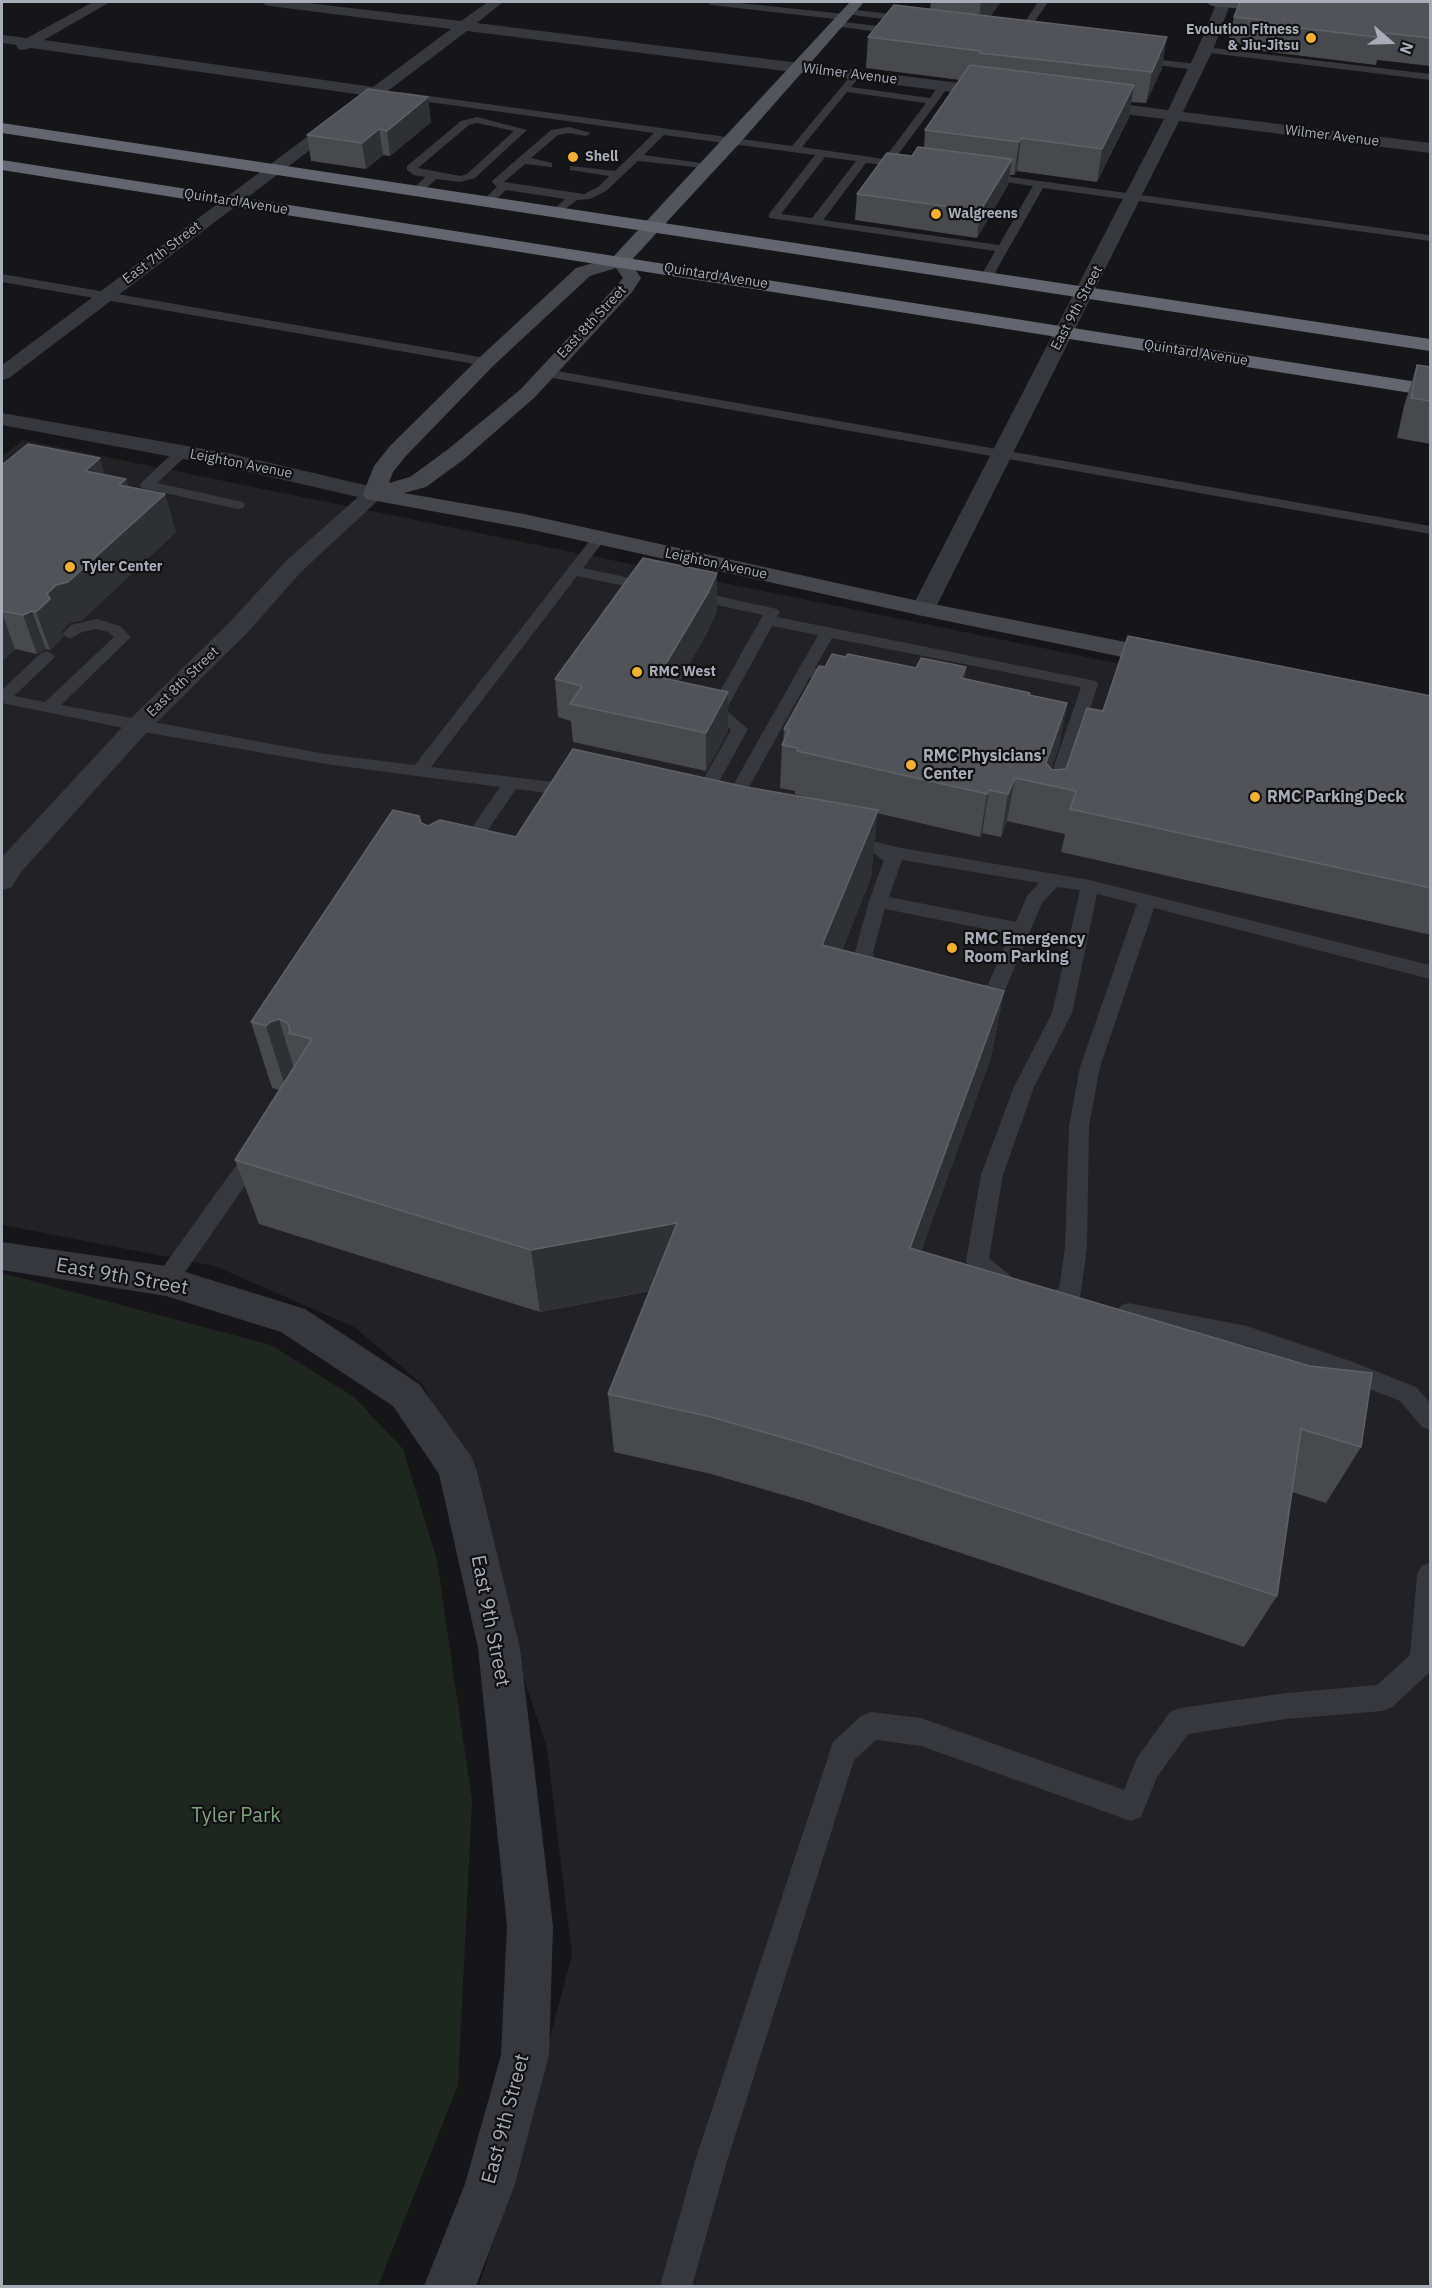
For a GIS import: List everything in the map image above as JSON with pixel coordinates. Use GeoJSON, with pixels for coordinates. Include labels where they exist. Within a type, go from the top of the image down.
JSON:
{"type":"FeatureCollection","features":[{"type":"Feature","properties":{"kind":"highway"},"geometry":{"type":"LineString","coordinates":[[2,128],[1431,345]]}},
{"type":"Feature","properties":{"kind":"highway","name":"Quintard Avenue"},"geometry":{"type":"LineString","coordinates":[[2,165],[1431,390]]}},
{"type":"Feature","properties":{"kind":"main road"},"geometry":{"type":"LineString","coordinates":[[620,261],[846,14]]}},
{"type":"Feature","properties":{"kind":"street"},"geometry":{"type":"LineString","coordinates":[[12,53],[103,2]]}},
{"type":"Feature","properties":{"kind":"street","name":"Wilmer Avenue"},"geometry":{"type":"LineString","coordinates":[[270,2],[1013,95]]}},
{"type":"Feature","properties":{"kind":"street","name":"East 7th Street"},"geometry":{"type":"LineString","coordinates":[[2,374],[496,2]]}},
{"type":"Feature","properties":{"kind":"street"},"geometry":{"type":"LineString","coordinates":[[1220,2],[1302,11]]}},
{"type":"Feature","properties":{"kind":"street","name":"East 9th Street"},"geometry":{"type":"LineString","coordinates":[[923,609],[999,455],[1134,197],[1205,50],[1220,2]]}},
{"type":"Feature","properties":{"kind":"street"},"geometry":{"type":"LineString","coordinates":[[2,39],[375,92]]}},
{"type":"Feature","properties":{"kind":"street","name":"Wilmer Avenue"},"geometry":{"type":"LineString","coordinates":[[1070,102],[1431,148]]}},
{"type":"Feature","properties":{"kind":"street","name":"East 8th Street"},"geometry":{"type":"LineString","coordinates":[[2,880],[12,864],[138,726],[238,628],[294,566],[374,494],[418,482],[455,455],[501,416],[546,373],[632,278],[620,261],[583,272],[486,362],[398,451],[382,471],[374,494]]}},
{"type":"Feature","properties":{"kind":"street"},"geometry":{"type":"LineString","coordinates":[[483,514],[461,501],[458,494],[459,478],[501,416]]}},
{"type":"Feature","properties":{"kind":"street","name":"Leighton Avenue"},"geometry":{"type":"LineString","coordinates":[[2,419],[314,479],[374,494],[599,538],[923,609],[1188,662]]}},
{"type":"Feature","properties":{"kind":"street","name":"East 9th Street"},"geometry":{"type":"LineString","coordinates":[[2,1256],[166,1281],[292,1320],[406,1395],[457,1468],[499,1648],[530,1926],[525,2055],[490,2184],[450,2286]]}},
{"type":"Feature","properties":{"kind":"lane"},"geometry":{"type":"LineString","coordinates":[[711,2],[919,21]]}},
{"type":"Feature","properties":{"kind":"lane"},"geometry":{"type":"LineString","coordinates":[[1014,45],[1043,2]]}},
{"type":"Feature","properties":{"kind":"lane"},"geometry":{"type":"LineString","coordinates":[[846,14],[908,33]]}},
{"type":"Feature","properties":{"kind":"lane"},"geometry":{"type":"LineString","coordinates":[[1002,30],[1023,32]]}},
{"type":"Feature","properties":{"kind":"lane"},"geometry":{"type":"LineString","coordinates":[[1205,50],[1431,77]]}},
{"type":"Feature","properties":{"kind":"lane"},"geometry":{"type":"LineString","coordinates":[[1125,58],[1197,67]]}},
{"type":"Feature","properties":{"kind":"lane"},"geometry":{"type":"LineString","coordinates":[[795,149],[856,75]]}},
{"type":"Feature","properties":{"kind":"lane"},"geometry":{"type":"LineString","coordinates":[[887,162],[944,86]]}},
{"type":"Feature","properties":{"kind":"lane"},"geometry":{"type":"LineString","coordinates":[[845,89],[933,100]]}},
{"type":"Feature","properties":{"kind":"lane"},"geometry":{"type":"LineString","coordinates":[[375,92],[922,167]]}},
{"type":"Feature","properties":{"kind":"lane"},"geometry":{"type":"LineString","coordinates":[[431,100],[427,104],[455,118],[477,120],[522,130],[471,176],[460,179],[417,173],[411,168],[455,118]]}},
{"type":"Feature","properties":{"kind":"lane"},"geometry":{"type":"LineString","coordinates":[[610,136],[568,130],[555,132],[497,183],[504,186],[586,197],[602,189],[636,157],[647,141],[663,131]]}},
{"type":"Feature","properties":{"kind":"lane"},"geometry":{"type":"LineString","coordinates":[[822,153],[773,216],[1002,249]]}},
{"type":"Feature","properties":{"kind":"lane"},"geometry":{"type":"LineString","coordinates":[[636,157],[708,167]]}},
{"type":"Feature","properties":{"kind":"lane"},"geometry":{"type":"LineString","coordinates":[[815,222],[863,159]]}},
{"type":"Feature","properties":{"kind":"lane"},"geometry":{"type":"LineString","coordinates":[[522,160],[544,166]]}},
{"type":"Feature","properties":{"kind":"lane"},"geometry":{"type":"LineString","coordinates":[[480,168],[508,172]]}},
{"type":"Feature","properties":{"kind":"lane"},"geometry":{"type":"LineString","coordinates":[[582,171],[617,174]]}},
{"type":"Feature","properties":{"kind":"lane"},"geometry":{"type":"LineString","coordinates":[[969,174],[1431,238]]}},
{"type":"Feature","properties":{"kind":"lane"},"geometry":{"type":"LineString","coordinates":[[416,192],[434,176]]}},
{"type":"Feature","properties":{"kind":"lane"},"geometry":{"type":"LineString","coordinates":[[986,278],[1040,184]]}},
{"type":"Feature","properties":{"kind":"lane"},"geometry":{"type":"LineString","coordinates":[[486,203],[504,186]]}},
{"type":"Feature","properties":{"kind":"lane"},"geometry":{"type":"LineString","coordinates":[[556,213],[567,195]]}},
{"type":"Feature","properties":{"kind":"lane"},"geometry":{"type":"LineString","coordinates":[[2,278],[486,362]]}},
{"type":"Feature","properties":{"kind":"lane"},"geometry":{"type":"LineString","coordinates":[[546,373],[1431,530]]}},
{"type":"Feature","properties":{"kind":"lane"},"geometry":{"type":"LineString","coordinates":[[182,452],[147,485],[238,505]]}},
{"type":"Feature","properties":{"kind":"lane"},"geometry":{"type":"LineString","coordinates":[[419,771],[599,538]]}},
{"type":"Feature","properties":{"kind":"lane"},"geometry":{"type":"LineString","coordinates":[[575,571],[772,612],[717,711],[740,729],[696,809]]}},
{"type":"Feature","properties":{"kind":"lane"},"geometry":{"type":"LineString","coordinates":[[767,620],[1090,684],[1070,725],[1049,807]]}},
{"type":"Feature","properties":{"kind":"lane"},"geometry":{"type":"LineString","coordinates":[[48,708],[123,638],[114,629],[97,624],[77,628],[70,634]]}},
{"type":"Feature","properties":{"kind":"lane"},"geometry":{"type":"LineString","coordinates":[[725,815],[827,632]]}},
{"type":"Feature","properties":{"kind":"lane"},"geometry":{"type":"LineString","coordinates":[[2,698],[47,656]]}},
{"type":"Feature","properties":{"kind":"lane"},"geometry":{"type":"LineString","coordinates":[[806,671],[853,681]]}},
{"type":"Feature","properties":{"kind":"lane"},"geometry":{"type":"LineString","coordinates":[[2,698],[138,726],[326,759],[598,794]]}},
{"type":"Feature","properties":{"kind":"lane"},"geometry":{"type":"LineString","coordinates":[[454,867],[511,783]]}},
{"type":"Feature","properties":{"kind":"lane"},"geometry":{"type":"LineString","coordinates":[[551,788],[586,809]]}},
{"type":"Feature","properties":{"kind":"lane"},"geometry":{"type":"LineString","coordinates":[[677,806],[748,819]]}},
{"type":"Feature","properties":{"kind":"lane"},"geometry":{"type":"LineString","coordinates":[[825,835],[896,853],[1090,886],[1431,972]]}},
{"type":"Feature","properties":{"kind":"lane"},"geometry":{"type":"LineString","coordinates":[[844,859],[896,853]]}},
{"type":"Feature","properties":{"kind":"lane"},"geometry":{"type":"LineString","coordinates":[[896,853],[878,902],[864,952],[864,966],[901,975]]}},
{"type":"Feature","properties":{"kind":"lane"},"geometry":{"type":"LineString","coordinates":[[954,987],[995,992],[1034,900],[1053,880]]}},
{"type":"Feature","properties":{"kind":"lane"},"geometry":{"type":"LineString","coordinates":[[1090,886],[1062,1012],[1024,1087],[992,1175],[977,1261],[1022,1298],[1090,1304],[1151,1320],[1247,1335],[1408,1394],[1431,1420]]}},
{"type":"Feature","properties":{"kind":"lane"},"geometry":{"type":"LineString","coordinates":[[1090,1304],[1076,1248],[1079,1126],[1088,1077],[1147,901]]}},
{"type":"Feature","properties":{"kind":"lane"},"geometry":{"type":"LineString","coordinates":[[878,902],[1020,929]]}},
{"type":"Feature","properties":{"kind":"lane"},"geometry":{"type":"LineString","coordinates":[[166,1281],[270,1134]]}},
{"type":"Feature","properties":{"kind":"lane"},"geometry":{"type":"LineString","coordinates":[[676,2286],[712,2158],[843,1752],[856,1739],[871,1726],[921,1732],[1131,1806],[1147,1768],[1180,1722],[1287,1706],[1383,1698],[1423,1661],[1431,1575]]}},
{"type":"Feature","properties":{"kind":"shaded area"},"geometry":{"type":"Polygon","coordinates":[[[23,440],[1430,727],[1430,2286],[479,2286],[506,2202],[572,1955],[547,1748],[510,1638],[477,1487],[422,1384],[354,1327],[215,1266],[2,1225],[2,456],[23,440]]]}},
{"type":"Feature","properties":{"kind":"green space","name":"Tyler Park"},"geometry":{"type":"Polygon","coordinates":[[[2,1273],[271,1345],[354,1397],[403,1449],[437,1560],[472,1801],[458,2085],[378,2286],[2,2286],[2,1273]]]}},
{"type":"Feature","properties":{"kind":"building"},"geometry":{"type":"Polygon","coordinates":[[[1240,2],[1431,2],[1431,38],[1385,33],[1383,38],[1260,23],[1262,20],[1234,17],[1240,2]]]}},
{"type":"Feature","properties":{"kind":"building"},"geometry":{"type":"Polygon","coordinates":[[[894,5],[1167,37],[1152,72],[979,53],[980,51],[868,37],[894,5]]]}},
{"type":"Feature","properties":{"kind":"building"},"geometry":{"type":"Polygon","coordinates":[[[970,65],[1134,85],[1102,149],[1021,138],[1019,142],[925,130],[970,65]]]}},
{"type":"Feature","properties":{"kind":"building"},"geometry":{"type":"Polygon","coordinates":[[[368,89],[428,97],[387,131],[379,129],[362,143],[307,135],[368,89]]]}},
{"type":"Feature","properties":{"kind":"building"},"geometry":{"type":"Polygon","coordinates":[[[918,147],[1012,159],[980,211],[857,194],[887,153],[912,156],[918,147]]]}},
{"type":"Feature","properties":{"kind":"building"},"geometry":{"type":"Polygon","coordinates":[[[1417,365],[1431,367],[1431,401],[1411,398],[1417,365]]]}},
{"type":"Feature","properties":{"kind":"building","name":"Tyler Center"},"geometry":{"type":"Polygon","coordinates":[[[28,444],[100,458],[85,471],[126,479],[119,485],[165,494],[68,582],[56,585],[47,594],[50,599],[36,612],[32,611],[23,615],[2,611],[2,465],[28,444]]]}},
{"type":"Feature","properties":{"kind":"building"},"geometry":{"type":"Polygon","coordinates":[[[643,558],[717,573],[709,591],[658,677],[728,692],[706,733],[570,704],[582,686],[555,679],[643,558]]]}},
{"type":"Feature","properties":{"kind":"building"},"geometry":{"type":"Polygon","coordinates":[[[1128,636],[1431,696],[1431,888],[1070,809],[1076,791],[1015,778],[1008,794],[989,790],[987,794],[797,751],[798,748],[782,745],[789,730],[784,729],[819,666],[825,667],[832,654],[846,657],[848,654],[916,668],[921,658],[966,667],[961,678],[1067,703],[1046,763],[1052,770],[1066,769],[1087,708],[1103,711],[1128,636]]]}},
{"type":"Feature","properties":{"kind":"building"},"geometry":{"type":"Polygon","coordinates":[[[573,749],[746,787],[878,810],[822,945],[1004,991],[910,1248],[1310,1366],[1372,1373],[1361,1447],[1301,1429],[1277,1596],[809,1445],[711,1417],[608,1394],[677,1223],[531,1250],[235,1160],[312,1039],[289,1033],[290,1028],[287,1023],[279,1019],[266,1026],[251,1022],[393,810],[419,816],[421,823],[428,826],[440,820],[516,837],[573,749]]]}},
{"type":"Feature","properties":{"kind":"place","name":"Evolution Fitness & Jiu-Jitsu"},"geometry":{"type":"Point","coordinates":[1311,38]}},
{"type":"Feature","properties":{"kind":"place","name":"Shell"},"geometry":{"type":"Point","coordinates":[573,157]}},
{"type":"Feature","properties":{"kind":"place","name":"Walgreens"},"geometry":{"type":"Point","coordinates":[936,214]}},
{"type":"Feature","properties":{"kind":"place","name":"Tyler Center"},"geometry":{"type":"Point","coordinates":[70,567]}},
{"type":"Feature","properties":{"kind":"place","name":"RMC West"},"geometry":{"type":"Point","coordinates":[637,672]}},
{"type":"Feature","properties":{"kind":"place","name":"RMC Physicians' Center"},"geometry":{"type":"Point","coordinates":[911,765]}},
{"type":"Feature","properties":{"kind":"place","name":"RMC Parking Deck"},"geometry":{"type":"Point","coordinates":[1255,797]}},
{"type":"Feature","properties":{"kind":"place","name":"RMC Emergency Room Parking"},"geometry":{"type":"Point","coordinates":[952,948]}}]}
